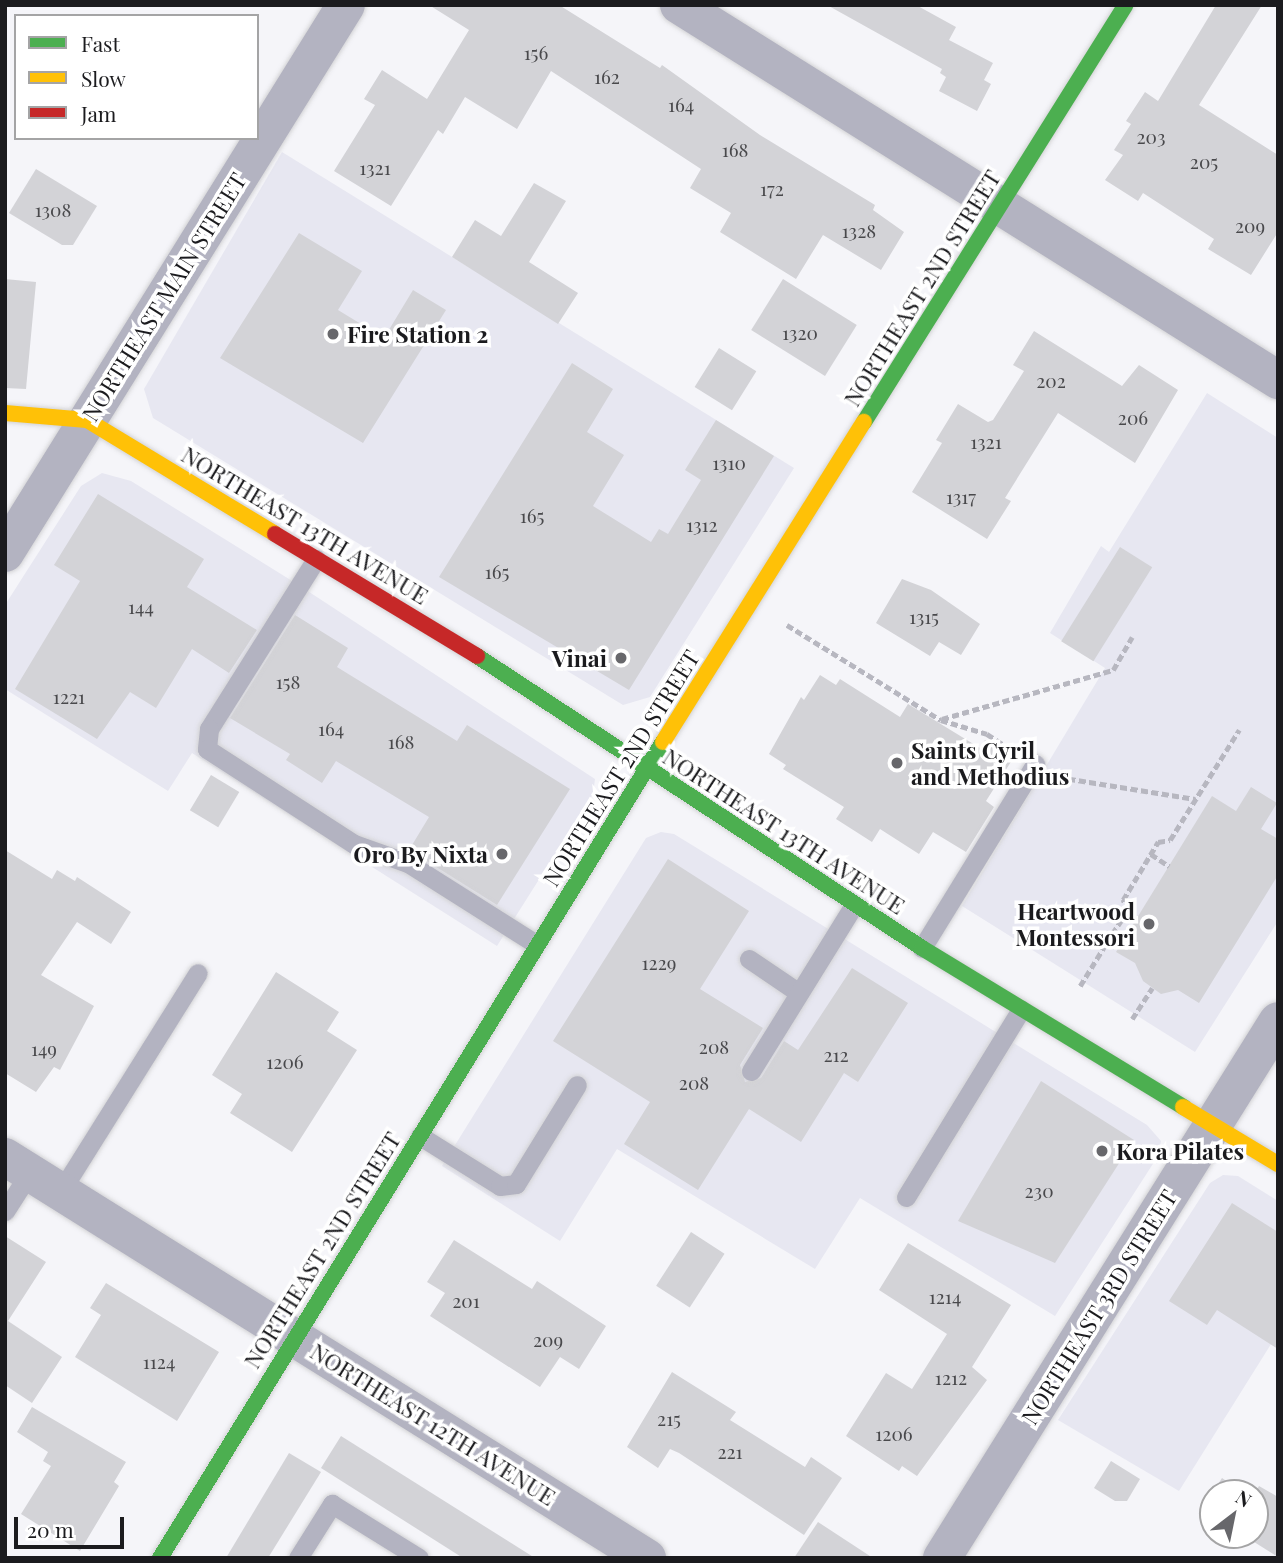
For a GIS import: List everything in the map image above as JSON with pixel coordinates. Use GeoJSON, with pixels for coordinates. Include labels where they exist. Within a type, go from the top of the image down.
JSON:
{"type":"FeatureCollection","features":[{"type":"Feature","properties":{"kind":"street","name":"NORTHEAST MAIN STREET"},"geometry":{"type":"LineString","coordinates":[[5,553],[346,5]]}},
{"type":"Feature","properties":{"kind":"street"},"geometry":{"type":"LineString","coordinates":[[679,5],[1278,380]]}},
{"type":"Feature","properties":{"kind":"street","name":"NORTHEAST 2ND STREET"},"geometry":{"type":"LineString","coordinates":[[159,1558],[421,1136],[536,944],[649,769],[1126,5]]}},
{"type":"Feature","properties":{"kind":"street","name":"NORTHEAST 13TH AVENUE"},"geometry":{"type":"LineString","coordinates":[[5,413],[87,420],[504,673],[854,905],[1020,1009],[1278,1164]]}},
{"type":"Feature","properties":{"kind":"street","name":"NORTHEAST 3RD STREET"},"geometry":{"type":"LineString","coordinates":[[943,1558],[1278,1021]]}},
{"type":"Feature","properties":{"kind":"street","name":"NORTHEAST 12TH AVENUE"},"geometry":{"type":"LineString","coordinates":[[32,1173],[647,1558]]}},
{"type":"Feature","properties":{"kind":"lane"},"geometry":{"type":"LineString","coordinates":[[316,559],[209,729],[207,749],[354,844],[408,863],[536,944]]}},
{"type":"Feature","properties":{"kind":"lane"},"geometry":{"type":"LineString","coordinates":[[922,948],[1035,764]]}},
{"type":"Feature","properties":{"kind":"lane"},"geometry":{"type":"LineString","coordinates":[[751,1071],[854,905]]}},
{"type":"Feature","properties":{"kind":"lane"},"geometry":{"type":"LineString","coordinates":[[749,959],[799,993]]}},
{"type":"Feature","properties":{"kind":"lane"},"geometry":{"type":"LineString","coordinates":[[5,1212],[32,1173],[198,973]]}},
{"type":"Feature","properties":{"kind":"lane"},"geometry":{"type":"LineString","coordinates":[[906,1197],[1020,1009]]}},
{"type":"Feature","properties":{"kind":"lane"},"geometry":{"type":"LineString","coordinates":[[421,1136],[500,1186],[516,1184],[577,1086]]}},
{"type":"Feature","properties":{"kind":"lane"},"geometry":{"type":"LineString","coordinates":[[298,1558],[332,1504],[418,1558]]}},
{"type":"Feature","properties":{"kind":"path"},"geometry":{"type":"LineString","coordinates":[[787,625],[941,720],[987,734],[1066,781],[1195,799]]}},
{"type":"Feature","properties":{"kind":"path"},"geometry":{"type":"LineString","coordinates":[[941,720],[1113,670],[1132,637]]}},
{"type":"Feature","properties":{"kind":"path"},"geometry":{"type":"LineString","coordinates":[[1080,986],[1127,912],[1124,900],[1158,842],[1170,841],[1240,730]]}},
{"type":"Feature","properties":{"kind":"path"},"geometry":{"type":"LineString","coordinates":[[1151,854],[1169,866]]}},
{"type":"Feature","properties":{"kind":"path"},"geometry":{"type":"LineString","coordinates":[[1112,934],[1123,941]]}},
{"type":"Feature","properties":{"kind":"path"},"geometry":{"type":"LineString","coordinates":[[1132,1019],[1152,988]]}},
{"type":"Feature","properties":{"kind":"shaded area"},"geometry":{"type":"Polygon","coordinates":[[[282,152],[794,468],[650,697],[623,705],[153,418],[144,389],[282,152]]]}},
{"type":"Feature","properties":{"kind":"shaded area"},"geometry":{"type":"Polygon","coordinates":[[[1207,393],[1278,438],[1278,921],[1195,1052],[962,906],[1105,668],[1050,633],[1101,546],[1109,552],[1207,393]]]}},
{"type":"Feature","properties":{"kind":"shaded area"},"geometry":{"type":"Polygon","coordinates":[[[102,473],[131,481],[297,584],[595,779],[593,794],[497,946],[192,753],[168,791],[5,689],[5,605],[81,486],[102,473]]]}},
{"type":"Feature","properties":{"kind":"shaded area"},"geometry":{"type":"Polygon","coordinates":[[[661,832],[674,834],[1147,1125],[1161,1141],[1158,1156],[1055,1316],[860,1198],[815,1269],[617,1149],[560,1241],[442,1166],[646,838],[661,832]]]}},
{"type":"Feature","properties":{"kind":"shaded area"},"geometry":{"type":"Polygon","coordinates":[[[1223,1175],[1238,1176],[1278,1201],[1278,1333],[1179,1491],[1058,1420],[1210,1183],[1223,1175]]]}},
{"type":"Feature","properties":{"kind":"building"},"geometry":{"type":"Polygon","coordinates":[[[429,5],[559,5],[660,68],[662,65],[760,135],[875,205],[873,210],[904,232],[881,270],[823,235],[796,279],[720,232],[731,213],[690,188],[701,169],[551,71],[517,129],[465,97],[443,134],[438,130],[391,206],[334,171],[375,105],[364,99],[382,70],[427,99],[469,30],[429,5]]]}},
{"type":"Feature","properties":{"kind":"building"},"geometry":{"type":"Polygon","coordinates":[[[827,5],[916,5],[956,27],[949,40],[993,63],[984,80],[991,84],[977,111],[939,91],[946,77],[940,73],[942,69],[827,5]]]}},
{"type":"Feature","properties":{"kind":"building"},"geometry":{"type":"Polygon","coordinates":[[[1216,5],[1262,5],[1199,105],[1278,155],[1278,232],[1251,275],[1208,249],[1214,239],[1143,193],[1138,201],[1105,180],[1123,155],[1114,150],[1131,124],[1126,121],[1145,92],[1158,101],[1216,5]]]}},
{"type":"Feature","properties":{"kind":"building"},"geometry":{"type":"Polygon","coordinates":[[[36,169],[97,206],[73,245],[62,245],[9,213],[36,169]]]}},
{"type":"Feature","properties":{"kind":"building"},"geometry":{"type":"Polygon","coordinates":[[[534,183],[566,201],[529,262],[578,293],[558,324],[452,257],[475,220],[501,236],[534,183]]]}},
{"type":"Feature","properties":{"kind":"building","name":"Fire Station 2"},"geometry":{"type":"Polygon","coordinates":[[[299,233],[362,271],[338,310],[384,338],[413,290],[446,310],[363,443],[220,358],[299,233]]]}},
{"type":"Feature","properties":{"kind":"building"},"geometry":{"type":"Polygon","coordinates":[[[5,279],[36,282],[26,389],[5,388],[5,279]]]}},
{"type":"Feature","properties":{"kind":"building"},"geometry":{"type":"Polygon","coordinates":[[[783,279],[857,325],[825,376],[751,330],[783,279]]]}},
{"type":"Feature","properties":{"kind":"building"},"geometry":{"type":"Polygon","coordinates":[[[1034,331],[1122,386],[1139,365],[1178,390],[1135,463],[1058,413],[1005,498],[1011,501],[987,539],[912,492],[942,443],[936,440],[958,404],[988,422],[993,420],[1024,371],[1013,365],[1034,331]]]}},
{"type":"Feature","properties":{"kind":"building"},"geometry":{"type":"Polygon","coordinates":[[[719,348],[756,371],[732,410],[695,387],[719,348]]]}},
{"type":"Feature","properties":{"kind":"building"},"geometry":{"type":"Polygon","coordinates":[[[572,363],[613,389],[587,432],[624,455],[593,506],[651,542],[659,529],[668,534],[701,480],[685,470],[716,420],[774,456],[629,690],[439,577],[572,363]]]}},
{"type":"Feature","properties":{"kind":"building"},"geometry":{"type":"Polygon","coordinates":[[[98,494],[204,559],[187,587],[257,630],[229,673],[192,649],[156,708],[130,692],[97,739],[15,689],[80,581],[54,565],[98,494]]]}},
{"type":"Feature","properties":{"kind":"building"},"geometry":{"type":"Polygon","coordinates":[[[1120,547],[1152,567],[1093,661],[1061,641],[1120,547]]]}},
{"type":"Feature","properties":{"kind":"building"},"geometry":{"type":"Polygon","coordinates":[[[902,579],[931,590],[980,624],[961,655],[939,642],[930,656],[876,623],[902,579]]]}},
{"type":"Feature","properties":{"kind":"building"},"geometry":{"type":"Polygon","coordinates":[[[295,615],[348,648],[337,667],[457,741],[467,725],[570,789],[497,905],[409,850],[429,817],[336,761],[322,783],[286,760],[290,754],[230,718],[295,615]]]}},
{"type":"Feature","properties":{"kind":"building","name":"Saints Cyril and Methodius"},"geometry":{"type":"Polygon","coordinates":[[[820,675],[836,685],[840,679],[900,717],[908,704],[980,748],[985,740],[1014,757],[986,801],[994,807],[966,852],[933,832],[919,854],[880,829],[872,842],[836,819],[844,807],[783,769],[786,765],[769,754],[801,697],[804,700],[820,675]]]}},
{"type":"Feature","properties":{"kind":"building"},"geometry":{"type":"Polygon","coordinates":[[[211,775],[239,792],[218,827],[190,810],[211,775]]]}},
{"type":"Feature","properties":{"kind":"building"},"geometry":{"type":"Polygon","coordinates":[[[1251,787],[1277,803],[1261,829],[1278,839],[1278,875],[1199,1003],[1178,990],[1161,994],[1143,981],[1135,963],[1116,952],[1212,796],[1236,811],[1251,787]]]}},
{"type":"Feature","properties":{"kind":"building"},"geometry":{"type":"Polygon","coordinates":[[[5,850],[52,879],[57,870],[75,881],[77,877],[131,912],[111,944],[77,922],[41,975],[94,1006],[60,1070],[54,1067],[36,1092],[5,1073],[5,850]]]}},
{"type":"Feature","properties":{"kind":"building"},"geometry":{"type":"Polygon","coordinates":[[[668,859],[749,911],[700,989],[763,1028],[740,1065],[745,1082],[761,1078],[784,1041],[798,1050],[852,968],[908,1003],[858,1082],[844,1073],[801,1142],[749,1109],[698,1190],[624,1144],[650,1102],[553,1041],[668,859]]]}},
{"type":"Feature","properties":{"kind":"building"},"geometry":{"type":"Polygon","coordinates":[[[276,972],[339,1012],[327,1031],[357,1050],[292,1152],[230,1113],[242,1094],[212,1075],[276,972]]]}},
{"type":"Feature","properties":{"kind":"building"},"geometry":{"type":"Polygon","coordinates":[[[1041,1081],[1134,1140],[1055,1263],[958,1221],[1041,1081]]]}},
{"type":"Feature","properties":{"kind":"building"},"geometry":{"type":"Polygon","coordinates":[[[1232,1203],[1278,1232],[1278,1349],[1217,1310],[1207,1325],[1169,1301],[1232,1203]]]}},
{"type":"Feature","properties":{"kind":"building"},"geometry":{"type":"Polygon","coordinates":[[[691,1232],[725,1254],[690,1307],[656,1286],[691,1232]]]}},
{"type":"Feature","properties":{"kind":"building"},"geometry":{"type":"Polygon","coordinates":[[[5,1236],[46,1262],[8,1321],[62,1357],[32,1403],[5,1385],[5,1236]]]}},
{"type":"Feature","properties":{"kind":"building"},"geometry":{"type":"Polygon","coordinates":[[[454,1240],[532,1289],[537,1281],[606,1326],[579,1369],[560,1357],[540,1387],[430,1316],[445,1293],[427,1282],[454,1240]]]}},
{"type":"Feature","properties":{"kind":"building"},"geometry":{"type":"Polygon","coordinates":[[[908,1243],[1011,1305],[972,1367],[987,1380],[917,1476],[902,1466],[899,1471],[846,1436],[886,1373],[912,1389],[947,1334],[879,1290],[908,1243]]]}},
{"type":"Feature","properties":{"kind":"building"},"geometry":{"type":"Polygon","coordinates":[[[106,1283],[219,1352],[177,1421],[75,1357],[101,1315],[90,1308],[106,1283]]]}},
{"type":"Feature","properties":{"kind":"building"},"geometry":{"type":"Polygon","coordinates":[[[672,1372],[736,1412],[730,1420],[805,1467],[811,1457],[842,1478],[804,1535],[679,1453],[670,1449],[658,1468],[627,1447],[672,1372]]]}},
{"type":"Feature","properties":{"kind":"building"},"geometry":{"type":"Polygon","coordinates":[[[32,1407],[126,1462],[114,1482],[119,1486],[80,1551],[21,1514],[51,1466],[43,1461],[48,1452],[17,1432],[32,1407]]]}},
{"type":"Feature","properties":{"kind":"building"},"geometry":{"type":"Polygon","coordinates":[[[341,1436],[535,1558],[463,1558],[321,1468],[341,1436]]]}},
{"type":"Feature","properties":{"kind":"building"},"geometry":{"type":"Polygon","coordinates":[[[289,1453],[321,1472],[268,1558],[226,1558],[289,1453]]]}},
{"type":"Feature","properties":{"kind":"building"},"geometry":{"type":"Polygon","coordinates":[[[1111,1461],[1140,1479],[1127,1501],[1115,1501],[1094,1488],[1111,1461]]]}},
{"type":"Feature","properties":{"kind":"building"},"geometry":{"type":"Polygon","coordinates":[[[1269,1492],[1278,1497],[1278,1557],[1265,1549],[1269,1549],[1269,1492]]]}},
{"type":"Feature","properties":{"kind":"building"},"geometry":{"type":"Polygon","coordinates":[[[818,1522],[873,1558],[794,1558],[818,1522]]]}},
{"type":"Feature","properties":{"kind":"traffic: fast"},"geometry":{"type":"LineString","coordinates":[[864,422],[1126,5]]}},
{"type":"Feature","properties":{"kind":"traffic: fast"},"geometry":{"type":"LineString","coordinates":[[477,656],[922,948],[1183,1107]]}},
{"type":"Feature","properties":{"kind":"traffic: fast"},"geometry":{"type":"LineString","coordinates":[[160,1558],[663,742]]}},
{"type":"Feature","properties":{"kind":"traffic: slow"},"geometry":{"type":"LineString","coordinates":[[5,413],[87,420],[275,534]]}},
{"type":"Feature","properties":{"kind":"traffic: slow"},"geometry":{"type":"LineString","coordinates":[[663,742],[864,422]]}},
{"type":"Feature","properties":{"kind":"traffic: slow"},"geometry":{"type":"LineString","coordinates":[[1183,1107],[1278,1164]]}},
{"type":"Feature","properties":{"kind":"traffic: jam"},"geometry":{"type":"LineString","coordinates":[[275,534],[477,656]]}},
{"type":"Feature","properties":{"kind":"place","name":"Fire Station 2"},"geometry":{"type":"Point","coordinates":[333,334]}},
{"type":"Feature","properties":{"kind":"place","name":"Vinai"},"geometry":{"type":"Point","coordinates":[621,658]}},
{"type":"Feature","properties":{"kind":"place","name":"Saints Cyril and Methodius"},"geometry":{"type":"Point","coordinates":[897,763]}},
{"type":"Feature","properties":{"kind":"place","name":"Oro By Nixta"},"geometry":{"type":"Point","coordinates":[502,854]}},
{"type":"Feature","properties":{"kind":"place","name":"Heartwood Montessori"},"geometry":{"type":"Point","coordinates":[1149,924]}},
{"type":"Feature","properties":{"kind":"place","name":"Kora Pilates"},"geometry":{"type":"Point","coordinates":[1102,1151]}}]}
